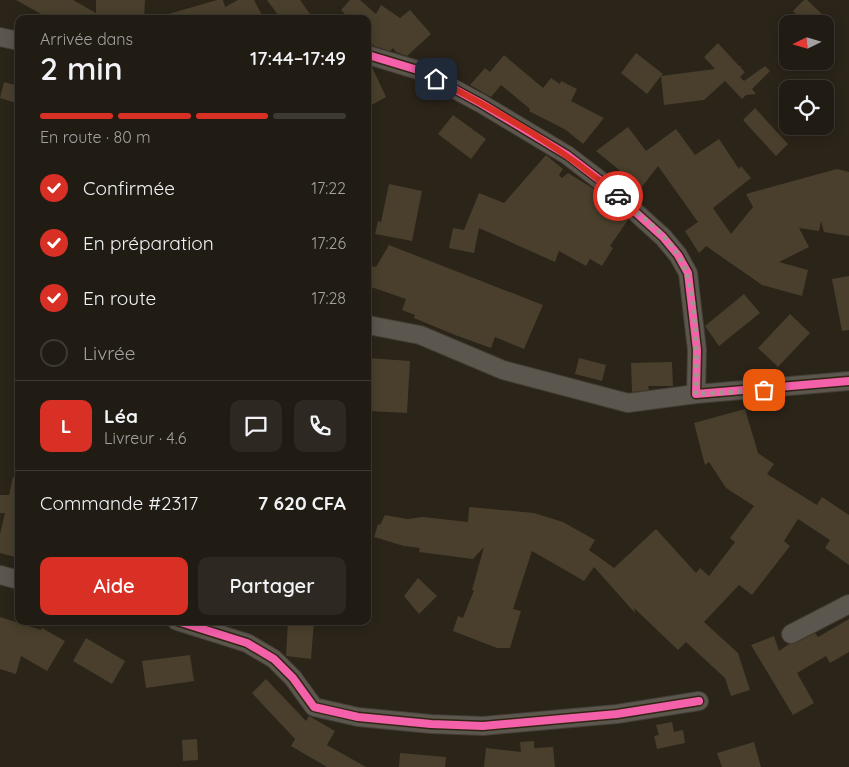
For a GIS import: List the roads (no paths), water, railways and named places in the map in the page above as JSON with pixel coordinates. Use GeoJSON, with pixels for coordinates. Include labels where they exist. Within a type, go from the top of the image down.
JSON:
{"type":"FeatureCollection","features":[{"type":"Feature","properties":{"kind":"street"},"geometry":{"type":"LineString","coordinates":[[0,37],[15,40]]}},
{"type":"Feature","properties":{"kind":"street"},"geometry":{"type":"LineString","coordinates":[[371,56],[421,71],[482,104],[542,140],[601,181],[664,236],[688,273],[697,350],[696,394]]}},
{"type":"Feature","properties":{"kind":"street"},"geometry":{"type":"LineString","coordinates":[[371,326],[420,335],[503,370],[628,403],[696,394],[849,381]]}},
{"type":"Feature","properties":{"kind":"street"},"geometry":{"type":"LineString","coordinates":[[0,575],[15,579]]}},
{"type":"Feature","properties":{"kind":"street"},"geometry":{"type":"LineString","coordinates":[[792,634],[849,604]]}},
{"type":"Feature","properties":{"kind":"street"},"geometry":{"type":"LineString","coordinates":[[191,625],[247,643],[274,659],[293,678],[314,707],[358,717],[431,724],[483,726],[617,714],[699,701]]}}]}
